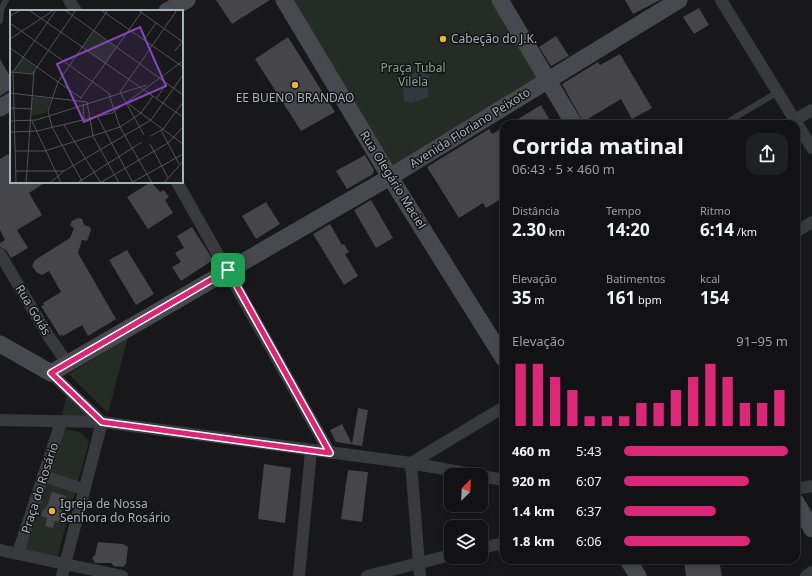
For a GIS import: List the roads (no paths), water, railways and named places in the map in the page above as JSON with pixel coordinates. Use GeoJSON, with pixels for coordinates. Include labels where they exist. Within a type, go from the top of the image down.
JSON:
{"type":"FeatureCollection","features":[{"type":"Feature","properties":{"kind":"street"},"geometry":{"type":"LineString","coordinates":[[69,0],[75,10]]}},
{"type":"Feature","properties":{"kind":"street"},"geometry":{"type":"LineString","coordinates":[[169,10],[187,0]]}},
{"type":"Feature","properties":{"kind":"street","name":"Rua Olegário Maciel"},"geometry":{"type":"LineString","coordinates":[[284,0],[390,177],[500,353]]}},
{"type":"Feature","properties":{"kind":"street"},"geometry":{"type":"LineString","coordinates":[[500,0],[572,120]]}},
{"type":"Feature","properties":{"kind":"street","name":"Avenida Floriano Peixoto"},"geometry":{"type":"LineString","coordinates":[[51,373],[390,177],[679,0]]}},
{"type":"Feature","properties":{"kind":"street"},"geometry":{"type":"LineString","coordinates":[[721,0],[795,120],[812,110]]}},
{"type":"Feature","properties":{"kind":"street"},"geometry":{"type":"LineString","coordinates":[[0,108],[10,102]]}},
{"type":"Feature","properties":{"kind":"street"},"geometry":{"type":"LineString","coordinates":[[800,128],[812,148]]}},
{"type":"Feature","properties":{"kind":"street"},"geometry":{"type":"LineString","coordinates":[[178,183],[330,453]]}},
{"type":"Feature","properties":{"kind":"street"},"geometry":{"type":"LineString","coordinates":[[800,230],[812,222]]}},
{"type":"Feature","properties":{"kind":"street","name":"Rua Goiás"},"geometry":{"type":"LineString","coordinates":[[0,254],[49,337],[68,364]]}},
{"type":"Feature","properties":{"kind":"street"},"geometry":{"type":"LineString","coordinates":[[0,344],[51,373],[102,422]]}},
{"type":"Feature","properties":{"kind":"street"},"geometry":{"type":"LineString","coordinates":[[411,463],[500,409]]}},
{"type":"Feature","properties":{"kind":"street"},"geometry":{"type":"LineString","coordinates":[[0,420],[102,422],[411,463],[444,469]]}},
{"type":"Feature","properties":{"kind":"street","name":"Praça do Rosário"},"geometry":{"type":"LineString","coordinates":[[18,553],[61,422]]}},
{"type":"Feature","properties":{"kind":"street"},"geometry":{"type":"LineString","coordinates":[[62,576],[102,422]]}},
{"type":"Feature","properties":{"kind":"street"},"geometry":{"type":"LineString","coordinates":[[299,576],[311,450]]}},
{"type":"Feature","properties":{"kind":"street"},"geometry":{"type":"LineString","coordinates":[[411,463],[420,576]]}},
{"type":"Feature","properties":{"kind":"street"},"geometry":{"type":"LineString","coordinates":[[43,476],[77,487]]}},
{"type":"Feature","properties":{"kind":"street"},"geometry":{"type":"LineString","coordinates":[[488,477],[500,479]]}},
{"type":"Feature","properties":{"kind":"street"},"geometry":{"type":"LineString","coordinates":[[800,488],[812,486]]}},
{"type":"Feature","properties":{"kind":"street"},"geometry":{"type":"LineString","coordinates":[[800,509],[812,529]]}},
{"type":"Feature","properties":{"kind":"street"},"geometry":{"type":"LineString","coordinates":[[488,546],[500,544]]}},
{"type":"Feature","properties":{"kind":"street"},"geometry":{"type":"LineString","coordinates":[[0,550],[122,576]]}},
{"type":"Feature","properties":{"kind":"street"},"geometry":{"type":"LineString","coordinates":[[367,576],[444,556]]}},
{"type":"Feature","properties":{"kind":"street"},"geometry":{"type":"LineString","coordinates":[[418,562],[426,576]]}},
{"type":"Feature","properties":{"kind":"street"},"geometry":{"type":"LineString","coordinates":[[630,564],[638,576]]}},
{"type":"Feature","properties":{"kind":"street"},"geometry":{"type":"LineString","coordinates":[[806,576],[812,572]]}},
{"type":"Feature","properties":{"kind":"lane"},"geometry":{"type":"LineString","coordinates":[[0,21],[1,10],[6,0]]}},
{"type":"Feature","properties":{"kind":"lane"},"geometry":{"type":"LineString","coordinates":[[731,120],[778,92]]}},
{"type":"Feature","properties":{"kind":"place","name":"Cabeção do J.K."},"geometry":{"type":"Point","coordinates":[443,39]}},
{"type":"Feature","properties":{"kind":"place","name":"EE BUENO BRANDAO"},"geometry":{"type":"Point","coordinates":[295,85]}},
{"type":"Feature","properties":{"kind":"place","name":"Igreja de Nossa Senhora do Rosário"},"geometry":{"type":"Point","coordinates":[52,511]}},
{"type":"Feature","properties":{"kind":"park label","name":"Praça Tubal Vilela"},"geometry":{"type":"Point","coordinates":[413,75]}}]}
